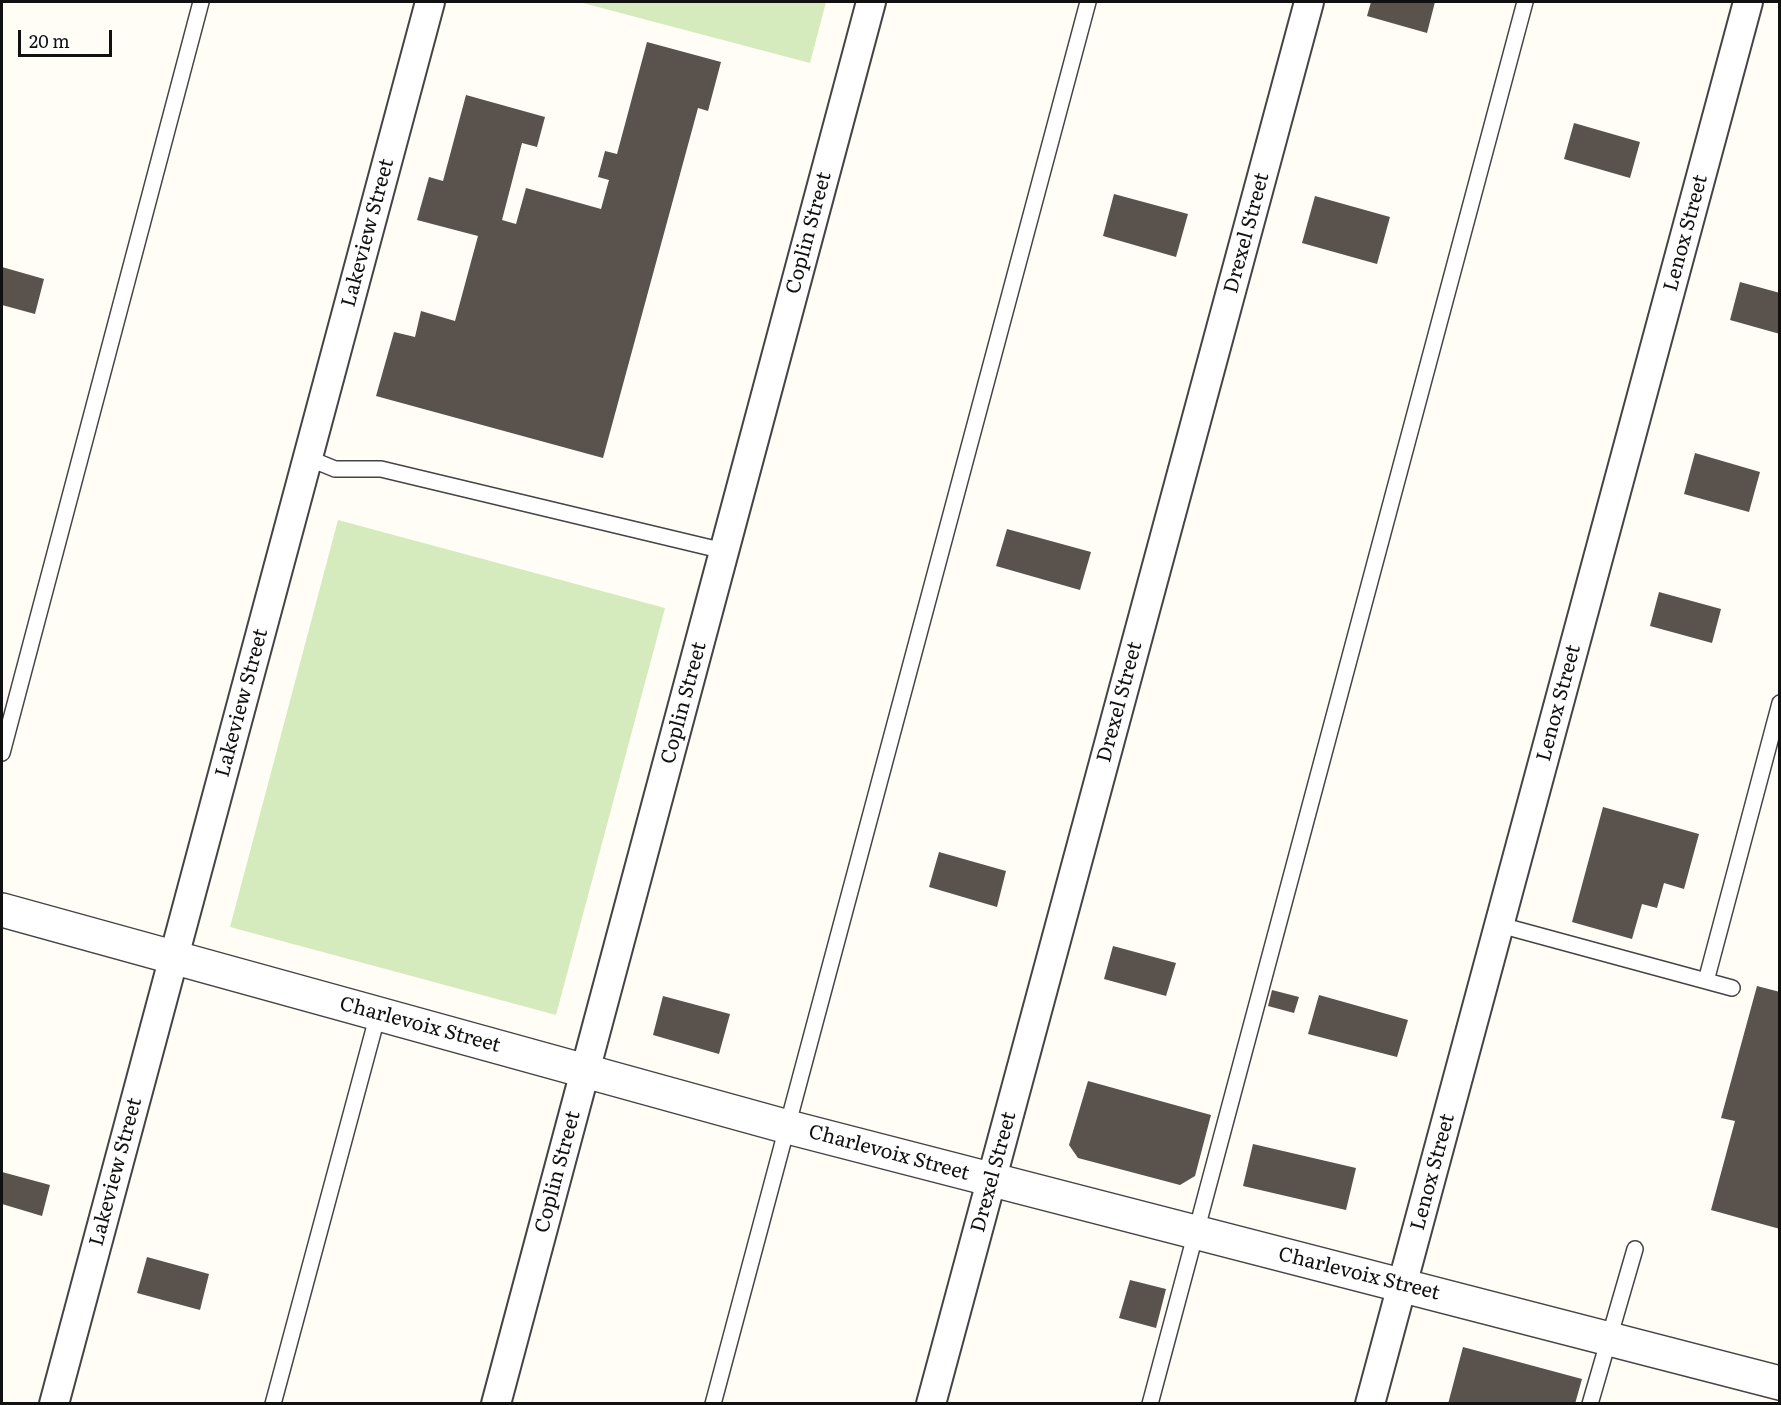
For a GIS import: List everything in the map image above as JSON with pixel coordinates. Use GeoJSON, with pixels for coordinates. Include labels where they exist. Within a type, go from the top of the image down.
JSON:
{"type":"FeatureCollection","features":[{"type":"Feature","properties":{"kind":"street","name":"Lakeview Street"},"geometry":{"type":"LineString","coordinates":[[54,1404],[430,2]]}},
{"type":"Feature","properties":{"kind":"street","name":"Coplin Street"},"geometry":{"type":"LineString","coordinates":[[496,1404],[871,2]]}},
{"type":"Feature","properties":{"kind":"street","name":"Drexel Street"},"geometry":{"type":"LineString","coordinates":[[931,1404],[1309,2]]}},
{"type":"Feature","properties":{"kind":"street","name":"Lenox Street"},"geometry":{"type":"LineString","coordinates":[[1370,1404],[1748,2]]}},
{"type":"Feature","properties":{"kind":"street","name":"Charlevoix Street"},"geometry":{"type":"LineString","coordinates":[[2,910],[788,1127],[1779,1383]]}},
{"type":"Feature","properties":{"kind":"lane"},"geometry":{"type":"LineString","coordinates":[[2,753],[201,2]]}},
{"type":"Feature","properties":{"kind":"lane"},"geometry":{"type":"LineString","coordinates":[[713,1404],[1088,2]]}},
{"type":"Feature","properties":{"kind":"lane"},"geometry":{"type":"LineString","coordinates":[[1150,1404],[1525,2]]}},
{"type":"Feature","properties":{"kind":"lane"},"geometry":{"type":"LineString","coordinates":[[308,458],[334,469],[381,470],[724,551]]}},
{"type":"Feature","properties":{"kind":"lane"},"geometry":{"type":"LineString","coordinates":[[1706,981],[1779,703]]}},
{"type":"Feature","properties":{"kind":"lane"},"geometry":{"type":"LineString","coordinates":[[1500,925],[1600,959],[1732,988]]}},
{"type":"Feature","properties":{"kind":"lane"},"geometry":{"type":"LineString","coordinates":[[273,1404],[378,1014]]}},
{"type":"Feature","properties":{"kind":"lane"},"geometry":{"type":"LineString","coordinates":[[1590,1404],[1635,1249]]}},
{"type":"Feature","properties":{"kind":"green space"},"geometry":{"type":"Polygon","coordinates":[[[579,2],[826,2],[810,63],[579,2]]]}},
{"type":"Feature","properties":{"kind":"green space"},"geometry":{"type":"Polygon","coordinates":[[[338,520],[665,608],[556,1015],[230,927],[338,520]]]}},
{"type":"Feature","properties":{"kind":"building"},"geometry":{"type":"Polygon","coordinates":[[[1371,2],[1435,2],[1427,33],[1367,16],[1371,2]]]}},
{"type":"Feature","properties":{"kind":"building"},"geometry":{"type":"Polygon","coordinates":[[[647,42],[721,62],[708,111],[698,108],[603,458],[376,396],[394,332],[415,337],[421,311],[455,321],[478,236],[417,220],[429,177],[443,181],[466,95],[545,117],[537,147],[522,143],[502,220],[516,224],[526,188],[601,209],[609,180],[598,177],[605,151],[617,154],[647,42]]]}},
{"type":"Feature","properties":{"kind":"building"},"geometry":{"type":"Polygon","coordinates":[[[1574,123],[1640,142],[1630,178],[1564,159],[1574,123]]]}},
{"type":"Feature","properties":{"kind":"building"},"geometry":{"type":"Polygon","coordinates":[[[1114,194],[1188,214],[1176,257],[1103,236],[1114,194]]]}},
{"type":"Feature","properties":{"kind":"building"},"geometry":{"type":"Polygon","coordinates":[[[1315,196],[1390,217],[1377,264],[1302,243],[1315,196]]]}},
{"type":"Feature","properties":{"kind":"building"},"geometry":{"type":"Polygon","coordinates":[[[2,267],[44,279],[35,314],[2,305],[2,267]]]}},
{"type":"Feature","properties":{"kind":"building"},"geometry":{"type":"Polygon","coordinates":[[[1740,282],[1780,293],[1780,334],[1730,320],[1740,282]]]}},
{"type":"Feature","properties":{"kind":"building"},"geometry":{"type":"Polygon","coordinates":[[[1695,453],[1760,472],[1749,512],[1684,494],[1695,453]]]}},
{"type":"Feature","properties":{"kind":"building"},"geometry":{"type":"Polygon","coordinates":[[[1007,529],[1091,552],[1080,590],[996,566],[1007,529]]]}},
{"type":"Feature","properties":{"kind":"building"},"geometry":{"type":"Polygon","coordinates":[[[1659,592],[1721,609],[1712,643],[1650,626],[1659,592]]]}},
{"type":"Feature","properties":{"kind":"building"},"geometry":{"type":"Polygon","coordinates":[[[1603,807],[1699,834],[1684,889],[1664,883],[1657,908],[1642,904],[1632,939],[1572,922],[1603,807]]]}},
{"type":"Feature","properties":{"kind":"building"},"geometry":{"type":"Polygon","coordinates":[[[939,852],[1006,871],[997,907],[929,887],[939,852]]]}},
{"type":"Feature","properties":{"kind":"building"},"geometry":{"type":"Polygon","coordinates":[[[1113,946],[1176,963],[1166,996],[1104,979],[1113,946]]]}},
{"type":"Feature","properties":{"kind":"building"},"geometry":{"type":"Polygon","coordinates":[[[1757,986],[1780,992],[1780,1229],[1711,1210],[1735,1121],[1721,1118],[1757,986]]]}},
{"type":"Feature","properties":{"kind":"building"},"geometry":{"type":"Polygon","coordinates":[[[1272,990],[1299,997],[1294,1013],[1268,1006],[1272,990]]]}},
{"type":"Feature","properties":{"kind":"building"},"geometry":{"type":"Polygon","coordinates":[[[1319,995],[1408,1020],[1397,1057],[1308,1034],[1319,995]]]}},
{"type":"Feature","properties":{"kind":"building"},"geometry":{"type":"Polygon","coordinates":[[[663,996],[730,1014],[719,1054],[653,1035],[663,996]]]}},
{"type":"Feature","properties":{"kind":"building"},"geometry":{"type":"Polygon","coordinates":[[[1088,1081],[1211,1115],[1195,1176],[1180,1185],[1078,1158],[1069,1145],[1088,1081]]]}},
{"type":"Feature","properties":{"kind":"building"},"geometry":{"type":"Polygon","coordinates":[[[1253,1144],[1356,1168],[1346,1210],[1243,1186],[1253,1144]]]}},
{"type":"Feature","properties":{"kind":"building"},"geometry":{"type":"Polygon","coordinates":[[[2,1172],[50,1185],[42,1216],[2,1204],[2,1172]]]}},
{"type":"Feature","properties":{"kind":"building"},"geometry":{"type":"Polygon","coordinates":[[[147,1257],[209,1274],[200,1310],[137,1293],[147,1257]]]}},
{"type":"Feature","properties":{"kind":"building"},"geometry":{"type":"Polygon","coordinates":[[[1130,1280],[1166,1289],[1156,1328],[1119,1318],[1130,1280]]]}},
{"type":"Feature","properties":{"kind":"building"},"geometry":{"type":"Polygon","coordinates":[[[1463,1347],[1582,1379],[1575,1404],[1448,1404],[1463,1347]]]}}]}
